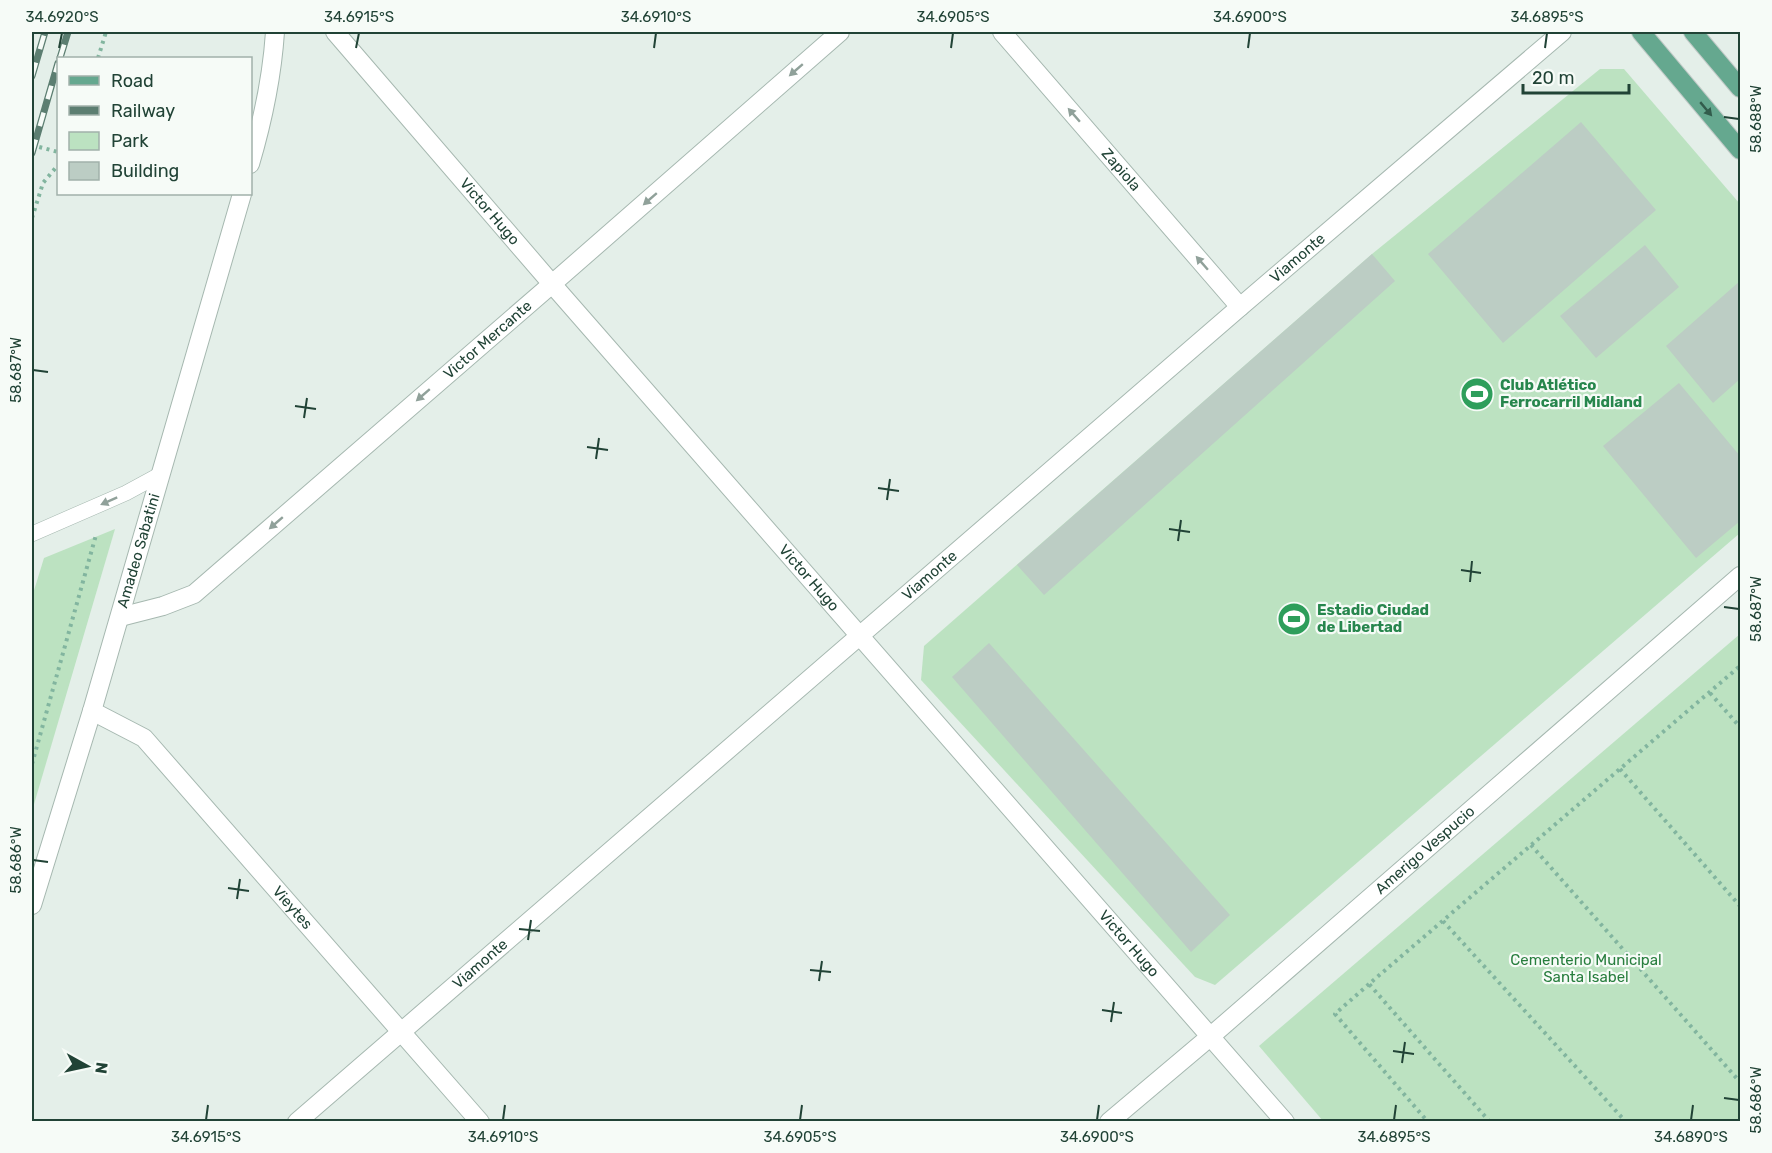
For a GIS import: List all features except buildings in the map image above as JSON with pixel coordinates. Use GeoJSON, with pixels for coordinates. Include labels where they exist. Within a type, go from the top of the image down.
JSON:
{"type":"FeatureCollection","features":[{"type":"Feature","properties":{"kind":"main road"},"geometry":{"type":"LineString","coordinates":[[1641,32],[1740,150]]}},
{"type":"Feature","properties":{"kind":"main road"},"geometry":{"type":"LineString","coordinates":[[1693,32],[1740,88]]}},
{"type":"Feature","properties":{"kind":"street"},"geometry":{"type":"LineString","coordinates":[[252,157],[261,127],[272,69],[275,32]]}},
{"type":"Feature","properties":{"kind":"street","name":"Victor Hugo"},"geometry":{"type":"LineString","coordinates":[[335,32],[552,284],[1285,1122]]}},
{"type":"Feature","properties":{"kind":"street","name":"Victor Mercante"},"geometry":{"type":"LineString","coordinates":[[120,617],[163,606],[194,594],[840,32]]}},
{"type":"Feature","properties":{"kind":"street","name":"Zapiola"},"geometry":{"type":"LineString","coordinates":[[1002,32],[1240,307]]}},
{"type":"Feature","properties":{"kind":"street","name":"Viamonte"},"geometry":{"type":"LineString","coordinates":[[297,1122],[1240,307],[1562,32]]}},
{"type":"Feature","properties":{"kind":"street","name":"Amadeo Sabatini"},"geometry":{"type":"LineString","coordinates":[[32,901],[120,617],[242,195]]}},
{"type":"Feature","properties":{"kind":"street","name":"Amerigo Vespucio"},"geometry":{"type":"LineString","coordinates":[[1109,1122],[1740,576]]}},
{"type":"Feature","properties":{"kind":"street","name":"Vieytes"},"geometry":{"type":"LineString","coordinates":[[92,711],[144,738],[480,1122]]}},
{"type":"Feature","properties":{"kind":"lane"},"geometry":{"type":"LineString","coordinates":[[32,534],[126,494],[161,474]]}},
{"type":"Feature","properties":{"kind":"path"},"geometry":{"type":"LineString","coordinates":[[98,57],[106,32]]}},
{"type":"Feature","properties":{"kind":"path"},"geometry":{"type":"LineString","coordinates":[[32,145],[57,152]]}},
{"type":"Feature","properties":{"kind":"path"},"geometry":{"type":"LineString","coordinates":[[32,218],[43,183],[57,166]]}},
{"type":"Feature","properties":{"kind":"path"},"geometry":{"type":"LineString","coordinates":[[32,764],[105,502]]}},
{"type":"Feature","properties":{"kind":"path"},"geometry":{"type":"LineString","coordinates":[[1428,1122],[1335,1014],[1740,666]]}},
{"type":"Feature","properties":{"kind":"path"},"geometry":{"type":"LineString","coordinates":[[1710,693],[1740,727]]}},
{"type":"Feature","properties":{"kind":"path"},"geometry":{"type":"LineString","coordinates":[[1620,769],[1740,906]]}},
{"type":"Feature","properties":{"kind":"path"},"geometry":{"type":"LineString","coordinates":[[1531,846],[1740,1082]]}},
{"type":"Feature","properties":{"kind":"path"},"geometry":{"type":"LineString","coordinates":[[1443,921],[1626,1122]]}},
{"type":"Feature","properties":{"kind":"path"},"geometry":{"type":"LineString","coordinates":[[1368,984],[1490,1122]]}},
{"type":"Feature","properties":{"kind":"green space","name":"Club Atlético Ferrocarril Midland"},"geometry":{"type":"Polygon","coordinates":[[[1600,69],[1624,69],[1740,204],[1740,533],[1215,985],[1195,977],[921,680],[924,646],[1372,254],[1600,69]]]}},
{"type":"Feature","properties":{"kind":"green space"},"geometry":{"type":"Polygon","coordinates":[[[115,529],[32,811],[32,597],[44,558],[115,529]]]}},
{"type":"Feature","properties":{"kind":"green space","name":"Cementerio Municipal Santa Isabel"},"geometry":{"type":"Polygon","coordinates":[[[1740,634],[1740,1121],[1323,1121],[1259,1046],[1740,634]]]}},
{"type":"Feature","properties":{"kind":"railway"},"geometry":{"type":"LineString","coordinates":[[32,76],[45,32]]}},
{"type":"Feature","properties":{"kind":"railway"},"geometry":{"type":"LineString","coordinates":[[60,57],[68,32]]}},
{"type":"Feature","properties":{"kind":"railway"},"geometry":{"type":"LineString","coordinates":[[32,153],[57,66]]}},
{"type":"Feature","properties":{"kind":"place","name":"Club Atlético Ferrocarril Midland"},"geometry":{"type":"Point","coordinates":[1477,394]}},
{"type":"Feature","properties":{"kind":"place","name":"Estadio Ciudad de Libertad"},"geometry":{"type":"Point","coordinates":[1294,619]}}]}
